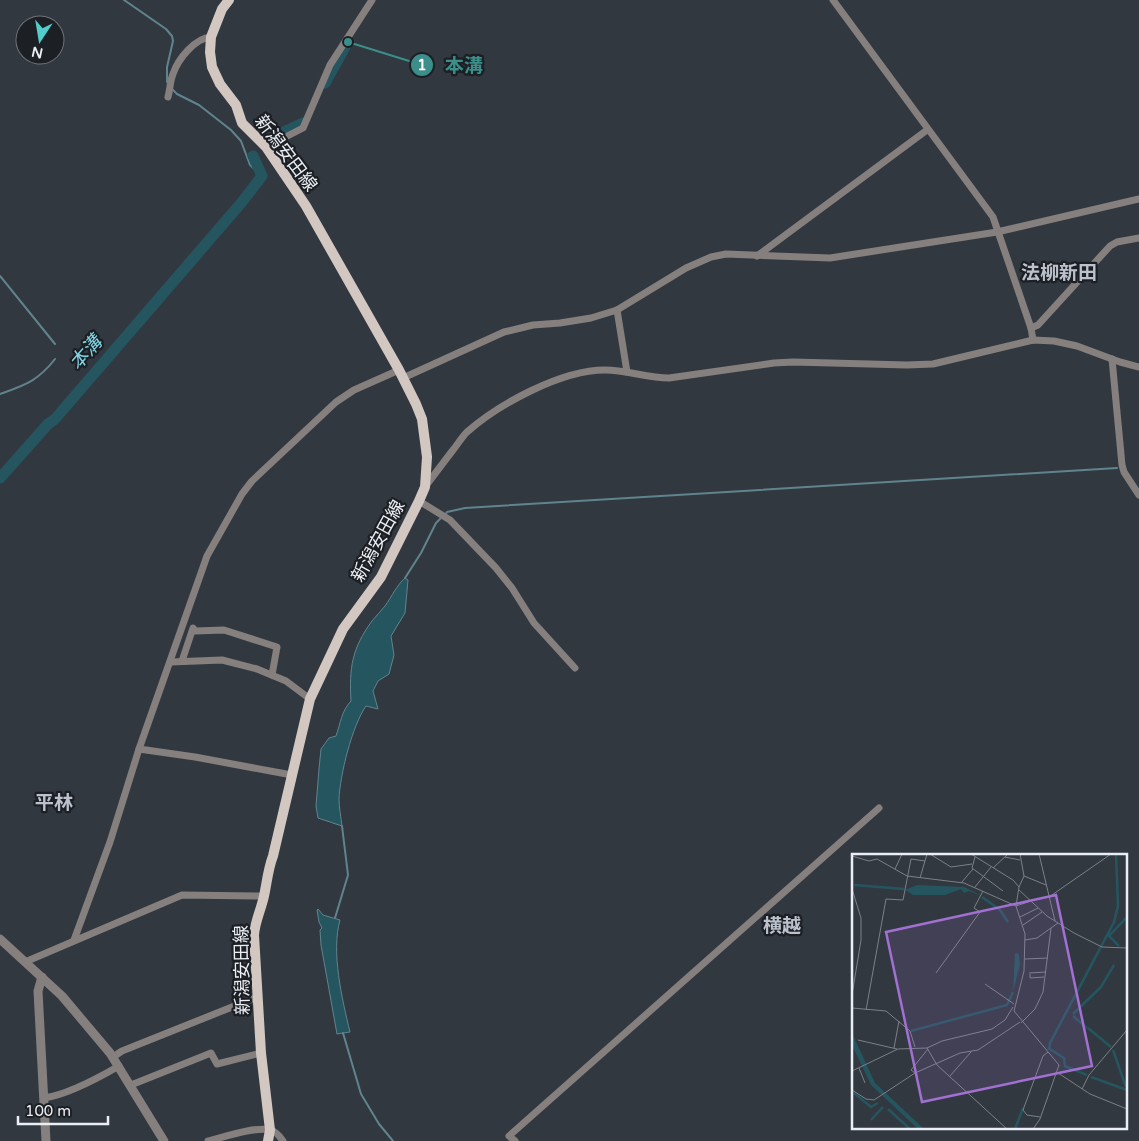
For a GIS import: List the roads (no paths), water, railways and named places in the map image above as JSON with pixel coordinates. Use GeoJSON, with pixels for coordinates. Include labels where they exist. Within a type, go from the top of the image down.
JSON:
{"type":"FeatureCollection","features":[{"type":"Feature","properties":{"kind":"main road","name":"新潟安田線"},"geometry":{"type":"LineString","coordinates":[[229,0],[222,9],[211,37],[212,67],[220,84],[236,106],[242,123],[266,147],[306,206],[401,374],[422,419],[427,457],[425,487],[419,500],[380,577],[343,629],[310,699],[268,869],[264,896],[256,920],[254,936],[257,997],[270,1130],[268,1141]]}},
{"type":"Feature","properties":{"kind":"street"},"geometry":{"type":"LineString","coordinates":[[266,147],[303,128],[330,65],[372,0]]}},
{"type":"Feature","properties":{"kind":"street"},"geometry":{"type":"LineString","coordinates":[[833,0],[993,217],[1031,328],[1033,340]]}},
{"type":"Feature","properties":{"kind":"street"},"geometry":{"type":"LineString","coordinates":[[168,97],[173,73],[188,48],[204,37],[211,37]]}},
{"type":"Feature","properties":{"kind":"street"},"geometry":{"type":"LineString","coordinates":[[757,256],[928,130]]}},
{"type":"Feature","properties":{"kind":"street"},"geometry":{"type":"LineString","coordinates":[[74,940],[110,842],[139,749],[207,556],[242,494],[252,481],[336,402],[354,390],[401,374],[504,332],[533,324],[591,318],[617,310],[686,268],[712,257],[726,254],[830,258],[997,232],[1139,198]]}},
{"type":"Feature","properties":{"kind":"street"},"geometry":{"type":"LineString","coordinates":[[1031,328],[1038,324],[1110,246],[1118,242],[1139,238]]}},
{"type":"Feature","properties":{"kind":"street"},"geometry":{"type":"LineString","coordinates":[[617,310],[626,372]]}},
{"type":"Feature","properties":{"kind":"street"},"geometry":{"type":"LineString","coordinates":[[425,487],[466,433],[494,412],[538,387],[586,373],[605,370],[669,378],[774,363],[932,364],[1033,340],[1054,341],[1077,346],[1139,367]]}},
{"type":"Feature","properties":{"kind":"street"},"geometry":{"type":"LineString","coordinates":[[1112,359],[1122,465],[1124,472],[1139,495]]}},
{"type":"Feature","properties":{"kind":"street"},"geometry":{"type":"LineString","coordinates":[[419,500],[450,520],[496,568],[512,588],[534,623],[575,668]]}},
{"type":"Feature","properties":{"kind":"street"},"geometry":{"type":"LineString","coordinates":[[182,661],[193,628],[195,631],[224,630],[277,647],[272,675]]}},
{"type":"Feature","properties":{"kind":"street"},"geometry":{"type":"LineString","coordinates":[[171,662],[222,660],[257,669],[286,681],[310,699]]}},
{"type":"Feature","properties":{"kind":"street"},"geometry":{"type":"LineString","coordinates":[[139,749],[292,775]]}},
{"type":"Feature","properties":{"kind":"street"},"geometry":{"type":"LineString","coordinates":[[515,1141],[509,1136],[879,808]]}},
{"type":"Feature","properties":{"kind":"street"},"geometry":{"type":"LineString","coordinates":[[24,962],[182,895],[264,896]]}},
{"type":"Feature","properties":{"kind":"street"},"geometry":{"type":"LineString","coordinates":[[0,939],[62,996],[113,1057],[164,1141]]}},
{"type":"Feature","properties":{"kind":"street"},"geometry":{"type":"LineString","coordinates":[[42,978],[38,991],[46,1141]]}},
{"type":"Feature","properties":{"kind":"street"},"geometry":{"type":"LineString","coordinates":[[113,1057],[122,1051],[257,997]]}},
{"type":"Feature","properties":{"kind":"street"},"geometry":{"type":"LineString","coordinates":[[131,1085],[210,1053],[217,1064],[261,1053]]}},
{"type":"Feature","properties":{"kind":"street"},"geometry":{"type":"LineString","coordinates":[[44,1098],[87,1083],[119,1066]]}},
{"type":"Feature","properties":{"kind":"street"},"geometry":{"type":"LineString","coordinates":[[208,1141],[249,1131],[270,1130],[276,1133],[283,1141]]}},
{"type":"Feature","properties":{"kind":"water"},"geometry":{"type":"Polygon","coordinates":[[[405,578],[408,580],[405,613],[391,636],[394,655],[389,674],[378,681],[373,691],[378,709],[366,706],[356,726],[348,751],[339,799],[342,826],[318,818],[316,806],[321,749],[329,738],[336,736],[343,713],[351,701],[351,668],[360,640],[405,578]]]}},
{"type":"Feature","properties":{"kind":"water"},"geometry":{"type":"Polygon","coordinates":[[[318,909],[323,915],[340,920],[337,961],[350,1032],[337,1034],[321,945],[320,930],[322,928],[319,922],[318,909]]]}},
{"type":"Feature","properties":{"kind":"waterway"},"geometry":{"type":"LineString","coordinates":[[124,0],[166,29],[172,36],[173,41],[167,67],[167,82]]}},
{"type":"Feature","properties":{"kind":"waterway","name":"本溝"},"geometry":{"type":"LineString","coordinates":[[325,83],[345,47]]}},
{"type":"Feature","properties":{"kind":"waterway"},"geometry":{"type":"LineString","coordinates":[[171,88],[177,94],[199,105],[231,130],[241,141],[250,165],[262,176]]}},
{"type":"Feature","properties":{"kind":"waterway","name":"本溝"},"geometry":{"type":"LineString","coordinates":[[267,140],[303,123]]}},
{"type":"Feature","properties":{"kind":"waterway","name":"本溝"},"geometry":{"type":"LineString","coordinates":[[0,478],[48,424],[55,419],[242,202],[262,176],[253,156]]}},
{"type":"Feature","properties":{"kind":"waterway"},"geometry":{"type":"LineString","coordinates":[[0,276],[55,344]]}},
{"type":"Feature","properties":{"kind":"waterway"},"geometry":{"type":"LineString","coordinates":[[0,394],[17,388],[37,377],[55,359]]}},
{"type":"Feature","properties":{"kind":"waterway"},"geometry":{"type":"LineString","coordinates":[[445,515],[447,512],[465,508],[1117,468]]}},
{"type":"Feature","properties":{"kind":"waterway"},"geometry":{"type":"LineString","coordinates":[[405,578],[421,553],[436,523],[441,518]]}},
{"type":"Feature","properties":{"kind":"waterway"},"geometry":{"type":"LineString","coordinates":[[335,918],[348,875],[342,826]]}},
{"type":"Feature","properties":{"kind":"waterway"},"geometry":{"type":"LineString","coordinates":[[343,1033],[361,1094],[379,1124],[393,1141]]}},
{"type":"Feature","properties":{"kind":"place","name":"本溝"},"geometry":{"type":"Point","coordinates":[348,42]}},
{"type":"Feature","properties":{"kind":"district","name":"法柳新田"},"geometry":{"type":"Point","coordinates":[1059,273]}},
{"type":"Feature","properties":{"kind":"district","name":"平林"},"geometry":{"type":"Point","coordinates":[54,803]}},
{"type":"Feature","properties":{"kind":"district","name":"横越"},"geometry":{"type":"Point","coordinates":[782,926]}}]}
